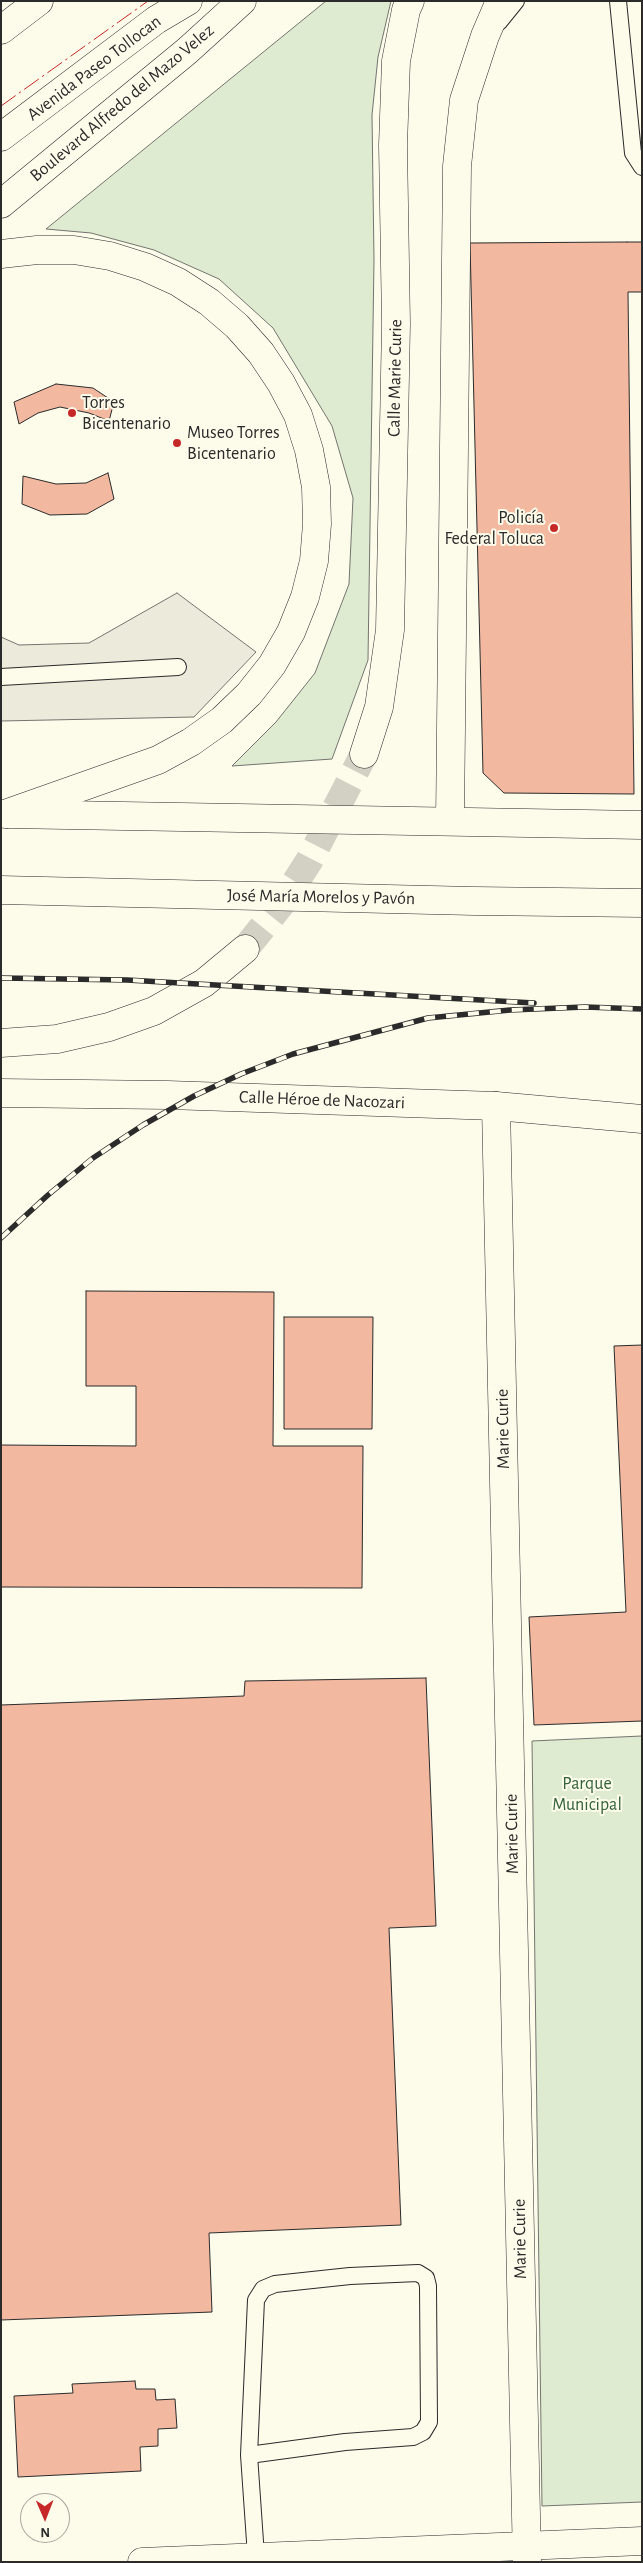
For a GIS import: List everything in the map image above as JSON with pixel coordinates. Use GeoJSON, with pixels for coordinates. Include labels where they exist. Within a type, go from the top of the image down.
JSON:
{"type":"FeatureCollection","features":[{"type":"Feature","properties":{"kind":"main road"},"geometry":{"type":"LineString","coordinates":[[1,30],[39,1]]}},
{"type":"Feature","properties":{"kind":"main road","name":"Avenida Paseo Tollocan"},"geometry":{"type":"LineString","coordinates":[[1,136],[156,20],[188,1]]}},
{"type":"Feature","properties":{"kind":"main road","name":"Boulevard Alfredo del Mazo Velez"},"geometry":{"type":"LineString","coordinates":[[1,204],[188,50],[242,1]]}},
{"type":"Feature","properties":{"kind":"main road","name":"Calle Marie Curie"},"geometry":{"type":"LineString","coordinates":[[364,754],[379,707],[390,630],[396,324],[393,145],[396,61],[406,10],[410,1]]}},
{"type":"Feature","properties":{"kind":"main road"},"geometry":{"type":"LineString","coordinates":[[450,822],[457,166],[464,100],[485,36],[500,1]]}},
{"type":"Feature","properties":{"kind":"main road"},"geometry":{"type":"LineString","coordinates":[[1,254],[37,250],[74,250],[110,256],[145,267],[178,282],[209,302],[261,352],[281,383],[298,415],[309,450],[316,486],[317,524],[314,561],[305,597],[291,632],[272,665],[249,694],[222,720],[191,742],[158,760],[3,814]]}},
{"type":"Feature","properties":{"kind":"main road"},"geometry":{"type":"LineString","coordinates":[[3,814],[642,825]]}},
{"type":"Feature","properties":{"kind":"main road","name":"José María Morelos y Pavón"},"geometry":{"type":"LineString","coordinates":[[1,890],[642,903]]}},
{"type":"Feature","properties":{"kind":"main road"},"geometry":{"type":"LineString","coordinates":[[1,1043],[57,1038],[109,1027],[154,1010],[204,983],[245,949]]}},
{"type":"Feature","properties":{"kind":"main road","name":"Calle Héroe de Nacozari"},"geometry":{"type":"LineString","coordinates":[[1,1093],[168,1095],[496,1106],[642,1119]]}},
{"type":"Feature","properties":{"kind":"main road","name":"Marie Curie"},"geometry":{"type":"LineString","coordinates":[[496,1106],[527,2553]]}},
{"type":"Feature","properties":{"kind":"main road"},"geometry":{"type":"LineString","coordinates":[[142,2562],[256,2556],[527,2553],[642,2541]]}},
{"type":"Feature","properties":{"kind":"lane"},"geometry":{"type":"LineString","coordinates":[[485,36],[516,1]]}},
{"type":"Feature","properties":{"kind":"lane"},"geometry":{"type":"LineString","coordinates":[[618,1],[633,153],[642,167]]}},
{"type":"Feature","properties":{"kind":"lane"},"geometry":{"type":"LineString","coordinates":[[1,677],[178,667]]}},
{"type":"Feature","properties":{"kind":"lane"},"geometry":{"type":"LineString","coordinates":[[249,2455],[346,2442],[413,2437],[424,2432],[429,2422],[428,2286],[426,2278],[418,2274],[350,2276],[275,2284],[263,2289],[256,2300],[249,2455],[256,2556]]}},
{"type":"Feature","properties":{"kind":"green space"},"geometry":{"type":"Polygon","coordinates":[[[326,1],[391,1],[378,57],[372,115],[374,260],[368,660],[332,759],[232,766],[276,722],[315,673],[349,584],[353,498],[332,426],[273,328],[219,279],[154,250],[91,233],[46,229],[326,1]]]}},
{"type":"Feature","properties":{"kind":"green space","name":"Parque Municipal"},"geometry":{"type":"Polygon","coordinates":[[[642,1736],[642,2502],[542,2506],[532,1741],[642,1736]]]}},
{"type":"Feature","properties":{"kind":"shaded area"},"geometry":{"type":"Polygon","coordinates":[[[177,593],[256,652],[194,717],[1,721],[1,637],[19,645],[89,643],[177,593]]]}},
{"type":"Feature","properties":{"kind":"building","name":"Policía Federal Toluca"},"geometry":{"type":"Polygon","coordinates":[[[642,242],[642,292],[628,292],[634,794],[504,793],[483,773],[470,243],[642,242]]]}},
{"type":"Feature","properties":{"kind":"building"},"geometry":{"type":"Polygon","coordinates":[[[56,384],[93,388],[114,402],[109,421],[89,413],[60,407],[38,413],[19,424],[14,402],[56,384]]]}},
{"type":"Feature","properties":{"kind":"building"},"geometry":{"type":"Polygon","coordinates":[[[108,473],[114,499],[87,514],[50,515],[22,504],[23,476],[56,484],[86,483],[108,473]]]}},
{"type":"Feature","properties":{"kind":"building"},"geometry":{"type":"Polygon","coordinates":[[[86,1291],[274,1292],[273,1446],[363,1446],[362,1588],[1,1587],[1,1445],[136,1446],[136,1386],[86,1386],[86,1291]]]}},
{"type":"Feature","properties":{"kind":"building"},"geometry":{"type":"Polygon","coordinates":[[[284,1317],[373,1317],[372,1429],[284,1429],[284,1317]]]}},
{"type":"Feature","properties":{"kind":"building"},"geometry":{"type":"Polygon","coordinates":[[[642,1345],[642,1721],[534,1725],[529,1617],[626,1612],[614,1346],[642,1345]]]}},
{"type":"Feature","properties":{"kind":"building"},"geometry":{"type":"Polygon","coordinates":[[[426,1678],[436,1926],[389,1928],[401,2225],[209,2233],[212,2312],[1,2320],[1,1705],[244,1696],[245,1681],[426,1678]]]}},
{"type":"Feature","properties":{"kind":"building"},"geometry":{"type":"Polygon","coordinates":[[[135,2381],[136,2389],[155,2389],[156,2400],[175,2399],[177,2428],[158,2429],[158,2446],[140,2447],[141,2471],[18,2477],[14,2396],[73,2393],[72,2384],[135,2381]]]}},
{"type":"Feature","properties":{"kind":"tunnel"},"geometry":{"type":"LineString","coordinates":[[245,949],[282,903],[309,861],[364,754]]}},
{"type":"Feature","properties":{"kind":"railway"},"geometry":{"type":"LineString","coordinates":[[1,978],[127,980],[534,1003]]}},
{"type":"Feature","properties":{"kind":"railway"},"geometry":{"type":"LineString","coordinates":[[1,1238],[48,1195],[93,1158],[143,1125],[194,1096],[241,1074],[293,1054],[428,1018],[510,1010],[585,1007],[642,1009]]}},
{"type":"Feature","properties":{"kind":"power"},"geometry":{"type":"LineString","coordinates":[[1,106],[148,1]]}},
{"type":"Feature","properties":{"kind":"place","name":"Torres Bicentenario"},"geometry":{"type":"Point","coordinates":[72,413]}},
{"type":"Feature","properties":{"kind":"place","name":"Museo Torres Bicentenario"},"geometry":{"type":"Point","coordinates":[177,443]}},
{"type":"Feature","properties":{"kind":"place","name":"Policía Federal Toluca"},"geometry":{"type":"Point","coordinates":[554,528]}}]}
